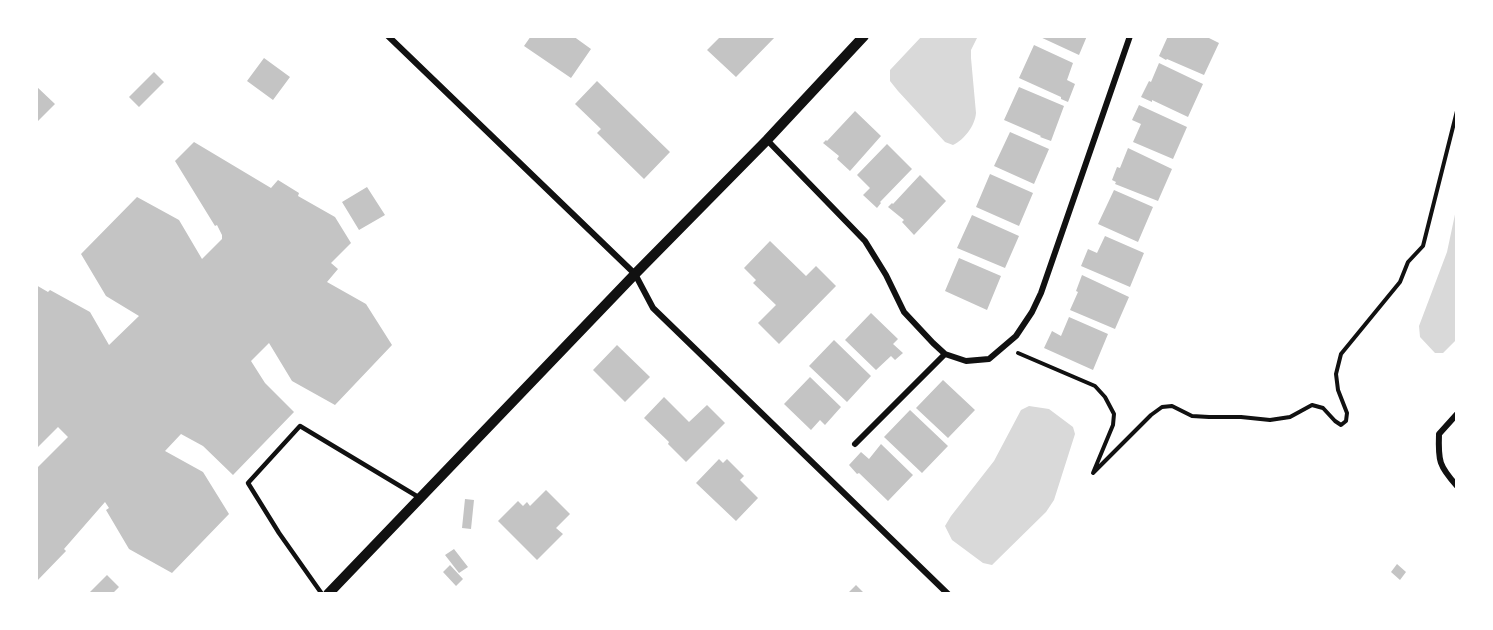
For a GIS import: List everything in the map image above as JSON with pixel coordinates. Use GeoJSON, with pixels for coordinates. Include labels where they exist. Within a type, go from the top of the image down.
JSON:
{"type":"FeatureCollection","features":[{"type":"Feature","properties":{"kind":"street"},"geometry":{"type":"LineString","coordinates":[[388,36],[635,274],[653,308],[948,594]]}},
{"type":"Feature","properties":{"kind":"street"},"geometry":{"type":"LineString","coordinates":[[328,594],[767,140],[864,36]]}},
{"type":"Feature","properties":{"kind":"street"},"geometry":{"type":"LineString","coordinates":[[767,140],[865,241],[886,275],[904,312],[933,343],[945,354],[966,361],[988,359],[1016,336],[1041,293],[1130,36]]}},
{"type":"Feature","properties":{"kind":"street"},"geometry":{"type":"LineString","coordinates":[[855,444],[945,354]]}},
{"type":"Feature","properties":{"kind":"street"},"geometry":{"type":"LineString","coordinates":[[1457,414],[1439,434],[1438,458],[1445,473],[1457,486]]}},
{"type":"Feature","properties":{"kind":"lane"},"geometry":{"type":"LineString","coordinates":[[322,594],[248,483],[300,426],[420,498]]}},
{"type":"Feature","properties":{"kind":"path"},"geometry":{"type":"LineString","coordinates":[[1003,346],[1095,386],[1105,397],[1114,414],[1113,425],[1093,473],[1151,414],[1162,407],[1172,406],[1192,416],[1270,420],[1290,417],[1312,405],[1323,408],[1335,422],[1341,425],[1346,421],[1347,413],[1338,390],[1336,374],[1341,354],[1400,282],[1408,262],[1423,246],[1457,111]]}},
{"type":"Feature","properties":{"kind":"shaded area"},"geometry":{"type":"Polygon","coordinates":[[[922,36],[978,36],[971,50],[976,113],[974,123],[961,140],[953,145],[945,142],[890,81],[890,70],[922,36]]]}},
{"type":"Feature","properties":{"kind":"shaded area"},"geometry":{"type":"Polygon","coordinates":[[[1457,205],[1457,339],[1443,353],[1435,353],[1420,337],[1419,326],[1447,252],[1457,205]]]}},
{"type":"Feature","properties":{"kind":"shaded area"},"geometry":{"type":"Polygon","coordinates":[[[1029,406],[1049,409],[1073,427],[1075,434],[1054,500],[1046,512],[992,565],[983,563],[952,540],[945,526],[994,461],[1021,410],[1029,406]]]}},
{"type":"Feature","properties":{"kind":"building"},"geometry":{"type":"Polygon","coordinates":[[[531,36],[573,36],[591,49],[571,78],[524,46],[531,36]]]}},
{"type":"Feature","properties":{"kind":"building"},"geometry":{"type":"Polygon","coordinates":[[[721,36],[776,36],[736,77],[707,50],[721,36]]]}},
{"type":"Feature","properties":{"kind":"building"},"geometry":{"type":"Polygon","coordinates":[[[1038,36],[1087,36],[1079,55],[1038,36]]]}},
{"type":"Feature","properties":{"kind":"building"},"geometry":{"type":"Polygon","coordinates":[[[1168,36],[1205,36],[1219,43],[1204,75],[1159,56],[1168,36]]]}},
{"type":"Feature","properties":{"kind":"building"},"geometry":{"type":"Polygon","coordinates":[[[1034,45],[1073,63],[1067,80],[1075,84],[1068,102],[1019,78],[1034,45]]]}},
{"type":"Feature","properties":{"kind":"building"},"geometry":{"type":"Polygon","coordinates":[[[264,58],[290,77],[273,100],[247,81],[264,58]]]}},
{"type":"Feature","properties":{"kind":"building"},"geometry":{"type":"Polygon","coordinates":[[[1159,63],[1203,84],[1188,117],[1141,97],[1149,81],[1151,82],[1159,63]]]}},
{"type":"Feature","properties":{"kind":"building"},"geometry":{"type":"Polygon","coordinates":[[[154,72],[164,82],[139,107],[129,97],[154,72]]]}},
{"type":"Feature","properties":{"kind":"building"},"geometry":{"type":"Polygon","coordinates":[[[597,81],[670,152],[644,179],[597,133],[601,129],[575,104],[597,81]]]}},
{"type":"Feature","properties":{"kind":"building"},"geometry":{"type":"Polygon","coordinates":[[[36,86],[55,104],[36,123],[36,86]]]}},
{"type":"Feature","properties":{"kind":"building"},"geometry":{"type":"Polygon","coordinates":[[[1019,87],[1064,106],[1051,141],[1004,120],[1019,87]]]}},
{"type":"Feature","properties":{"kind":"building"},"geometry":{"type":"Polygon","coordinates":[[[1139,105],[1187,127],[1173,159],[1133,142],[1141,124],[1132,120],[1139,105]]]}},
{"type":"Feature","properties":{"kind":"building"},"geometry":{"type":"Polygon","coordinates":[[[855,111],[881,136],[850,171],[837,159],[839,156],[823,143],[855,111]]]}},
{"type":"Feature","properties":{"kind":"building"},"geometry":{"type":"Polygon","coordinates":[[[1010,132],[1049,149],[1034,184],[994,166],[1010,132]]]}},
{"type":"Feature","properties":{"kind":"building"},"geometry":{"type":"Polygon","coordinates":[[[194,142],[271,188],[278,180],[299,193],[298,196],[335,217],[351,243],[331,263],[338,269],[327,282],[366,304],[392,345],[335,405],[292,381],[269,343],[251,361],[265,383],[294,412],[233,475],[203,446],[181,434],[165,451],[203,472],[229,514],[172,573],[129,549],[106,510],[109,508],[105,502],[64,549],[66,551],[36,582],[36,469],[68,437],[58,427],[36,449],[36,285],[90,312],[109,345],[139,316],[106,296],[81,254],[137,197],[179,220],[202,259],[222,239],[217,225],[215,226],[175,161],[194,142]]]}},
{"type":"Feature","properties":{"kind":"building"},"geometry":{"type":"Polygon","coordinates":[[[887,144],[912,169],[877,208],[863,195],[870,188],[857,175],[887,144]]]}},
{"type":"Feature","properties":{"kind":"building"},"geometry":{"type":"Polygon","coordinates":[[[1128,148],[1172,169],[1158,201],[1115,184],[1116,182],[1112,180],[1128,148]]]}},
{"type":"Feature","properties":{"kind":"building"},"geometry":{"type":"Polygon","coordinates":[[[990,174],[1033,193],[1019,226],[976,207],[990,174]]]}},
{"type":"Feature","properties":{"kind":"building"},"geometry":{"type":"Polygon","coordinates":[[[920,175],[946,201],[914,235],[902,222],[904,220],[888,207],[920,175]]]}},
{"type":"Feature","properties":{"kind":"building"},"geometry":{"type":"Polygon","coordinates":[[[367,187],[385,215],[359,230],[342,202],[367,187]]]}},
{"type":"Feature","properties":{"kind":"building"},"geometry":{"type":"Polygon","coordinates":[[[1114,190],[1153,207],[1138,242],[1098,224],[1114,190]]]}},
{"type":"Feature","properties":{"kind":"building"},"geometry":{"type":"Polygon","coordinates":[[[972,215],[1019,236],[1005,268],[957,248],[972,215]]]}},
{"type":"Feature","properties":{"kind":"building"},"geometry":{"type":"Polygon","coordinates":[[[1105,236],[1144,253],[1130,287],[1081,266],[1088,249],[1097,253],[1105,236]]]}},
{"type":"Feature","properties":{"kind":"building"},"geometry":{"type":"Polygon","coordinates":[[[770,241],[806,276],[816,266],[836,286],[779,344],[758,323],[776,305],[753,283],[756,280],[744,268],[770,241]]]}},
{"type":"Feature","properties":{"kind":"building"},"geometry":{"type":"Polygon","coordinates":[[[959,258],[1001,276],[987,310],[945,291],[959,258]]]}},
{"type":"Feature","properties":{"kind":"building"},"geometry":{"type":"Polygon","coordinates":[[[1082,275],[1129,297],[1115,329],[1070,310],[1082,275]]]}},
{"type":"Feature","properties":{"kind":"building"},"geometry":{"type":"Polygon","coordinates":[[[871,313],[898,339],[893,344],[903,353],[895,360],[891,356],[876,370],[845,340],[871,313]]]}},
{"type":"Feature","properties":{"kind":"building"},"geometry":{"type":"Polygon","coordinates":[[[1069,317],[1108,334],[1093,370],[1044,348],[1052,331],[1061,336],[1069,317]]]}},
{"type":"Feature","properties":{"kind":"building"},"geometry":{"type":"Polygon","coordinates":[[[834,340],[871,376],[847,402],[809,366],[834,340]]]}},
{"type":"Feature","properties":{"kind":"building"},"geometry":{"type":"Polygon","coordinates":[[[617,345],[650,377],[625,402],[593,370],[617,345]]]}},
{"type":"Feature","properties":{"kind":"building"},"geometry":{"type":"Polygon","coordinates":[[[810,377],[841,407],[825,425],[820,420],[811,430],[784,404],[810,377]]]}},
{"type":"Feature","properties":{"kind":"building"},"geometry":{"type":"Polygon","coordinates":[[[943,380],[975,410],[948,438],[916,408],[943,380]]]}},
{"type":"Feature","properties":{"kind":"building"},"geometry":{"type":"Polygon","coordinates":[[[664,397],[689,422],[707,405],[725,423],[686,462],[644,418],[664,397]]]}},
{"type":"Feature","properties":{"kind":"building"},"geometry":{"type":"Polygon","coordinates":[[[910,410],[948,446],[922,473],[884,437],[910,410]]]}},
{"type":"Feature","properties":{"kind":"building"},"geometry":{"type":"Polygon","coordinates":[[[881,444],[913,475],[888,501],[849,465],[861,452],[869,459],[881,444]]]}},
{"type":"Feature","properties":{"kind":"building"},"geometry":{"type":"Polygon","coordinates":[[[719,459],[723,463],[727,459],[744,476],[740,480],[758,498],[736,521],[696,483],[719,459]]]}},
{"type":"Feature","properties":{"kind":"building"},"geometry":{"type":"Polygon","coordinates":[[[546,490],[570,514],[556,528],[563,534],[537,560],[498,521],[518,501],[523,506],[527,502],[530,506],[546,490]]]}},
{"type":"Feature","properties":{"kind":"building"},"geometry":{"type":"Polygon","coordinates":[[[465,499],[474,500],[471,529],[462,528],[465,499]]]}},
{"type":"Feature","properties":{"kind":"building"},"geometry":{"type":"Polygon","coordinates":[[[454,549],[468,567],[459,573],[445,555],[454,549]]]}},
{"type":"Feature","properties":{"kind":"building"},"geometry":{"type":"Polygon","coordinates":[[[1397,564],[1406,572],[1400,580],[1391,572],[1397,564]]]}},
{"type":"Feature","properties":{"kind":"building"},"geometry":{"type":"Polygon","coordinates":[[[450,565],[463,579],[456,586],[443,572],[450,565]]]}},
{"type":"Feature","properties":{"kind":"building"},"geometry":{"type":"Polygon","coordinates":[[[107,575],[119,587],[112,594],[88,594],[107,575]]]}},
{"type":"Feature","properties":{"kind":"building"},"geometry":{"type":"Polygon","coordinates":[[[856,585],[865,594],[847,594],[856,585]]]}}]}
